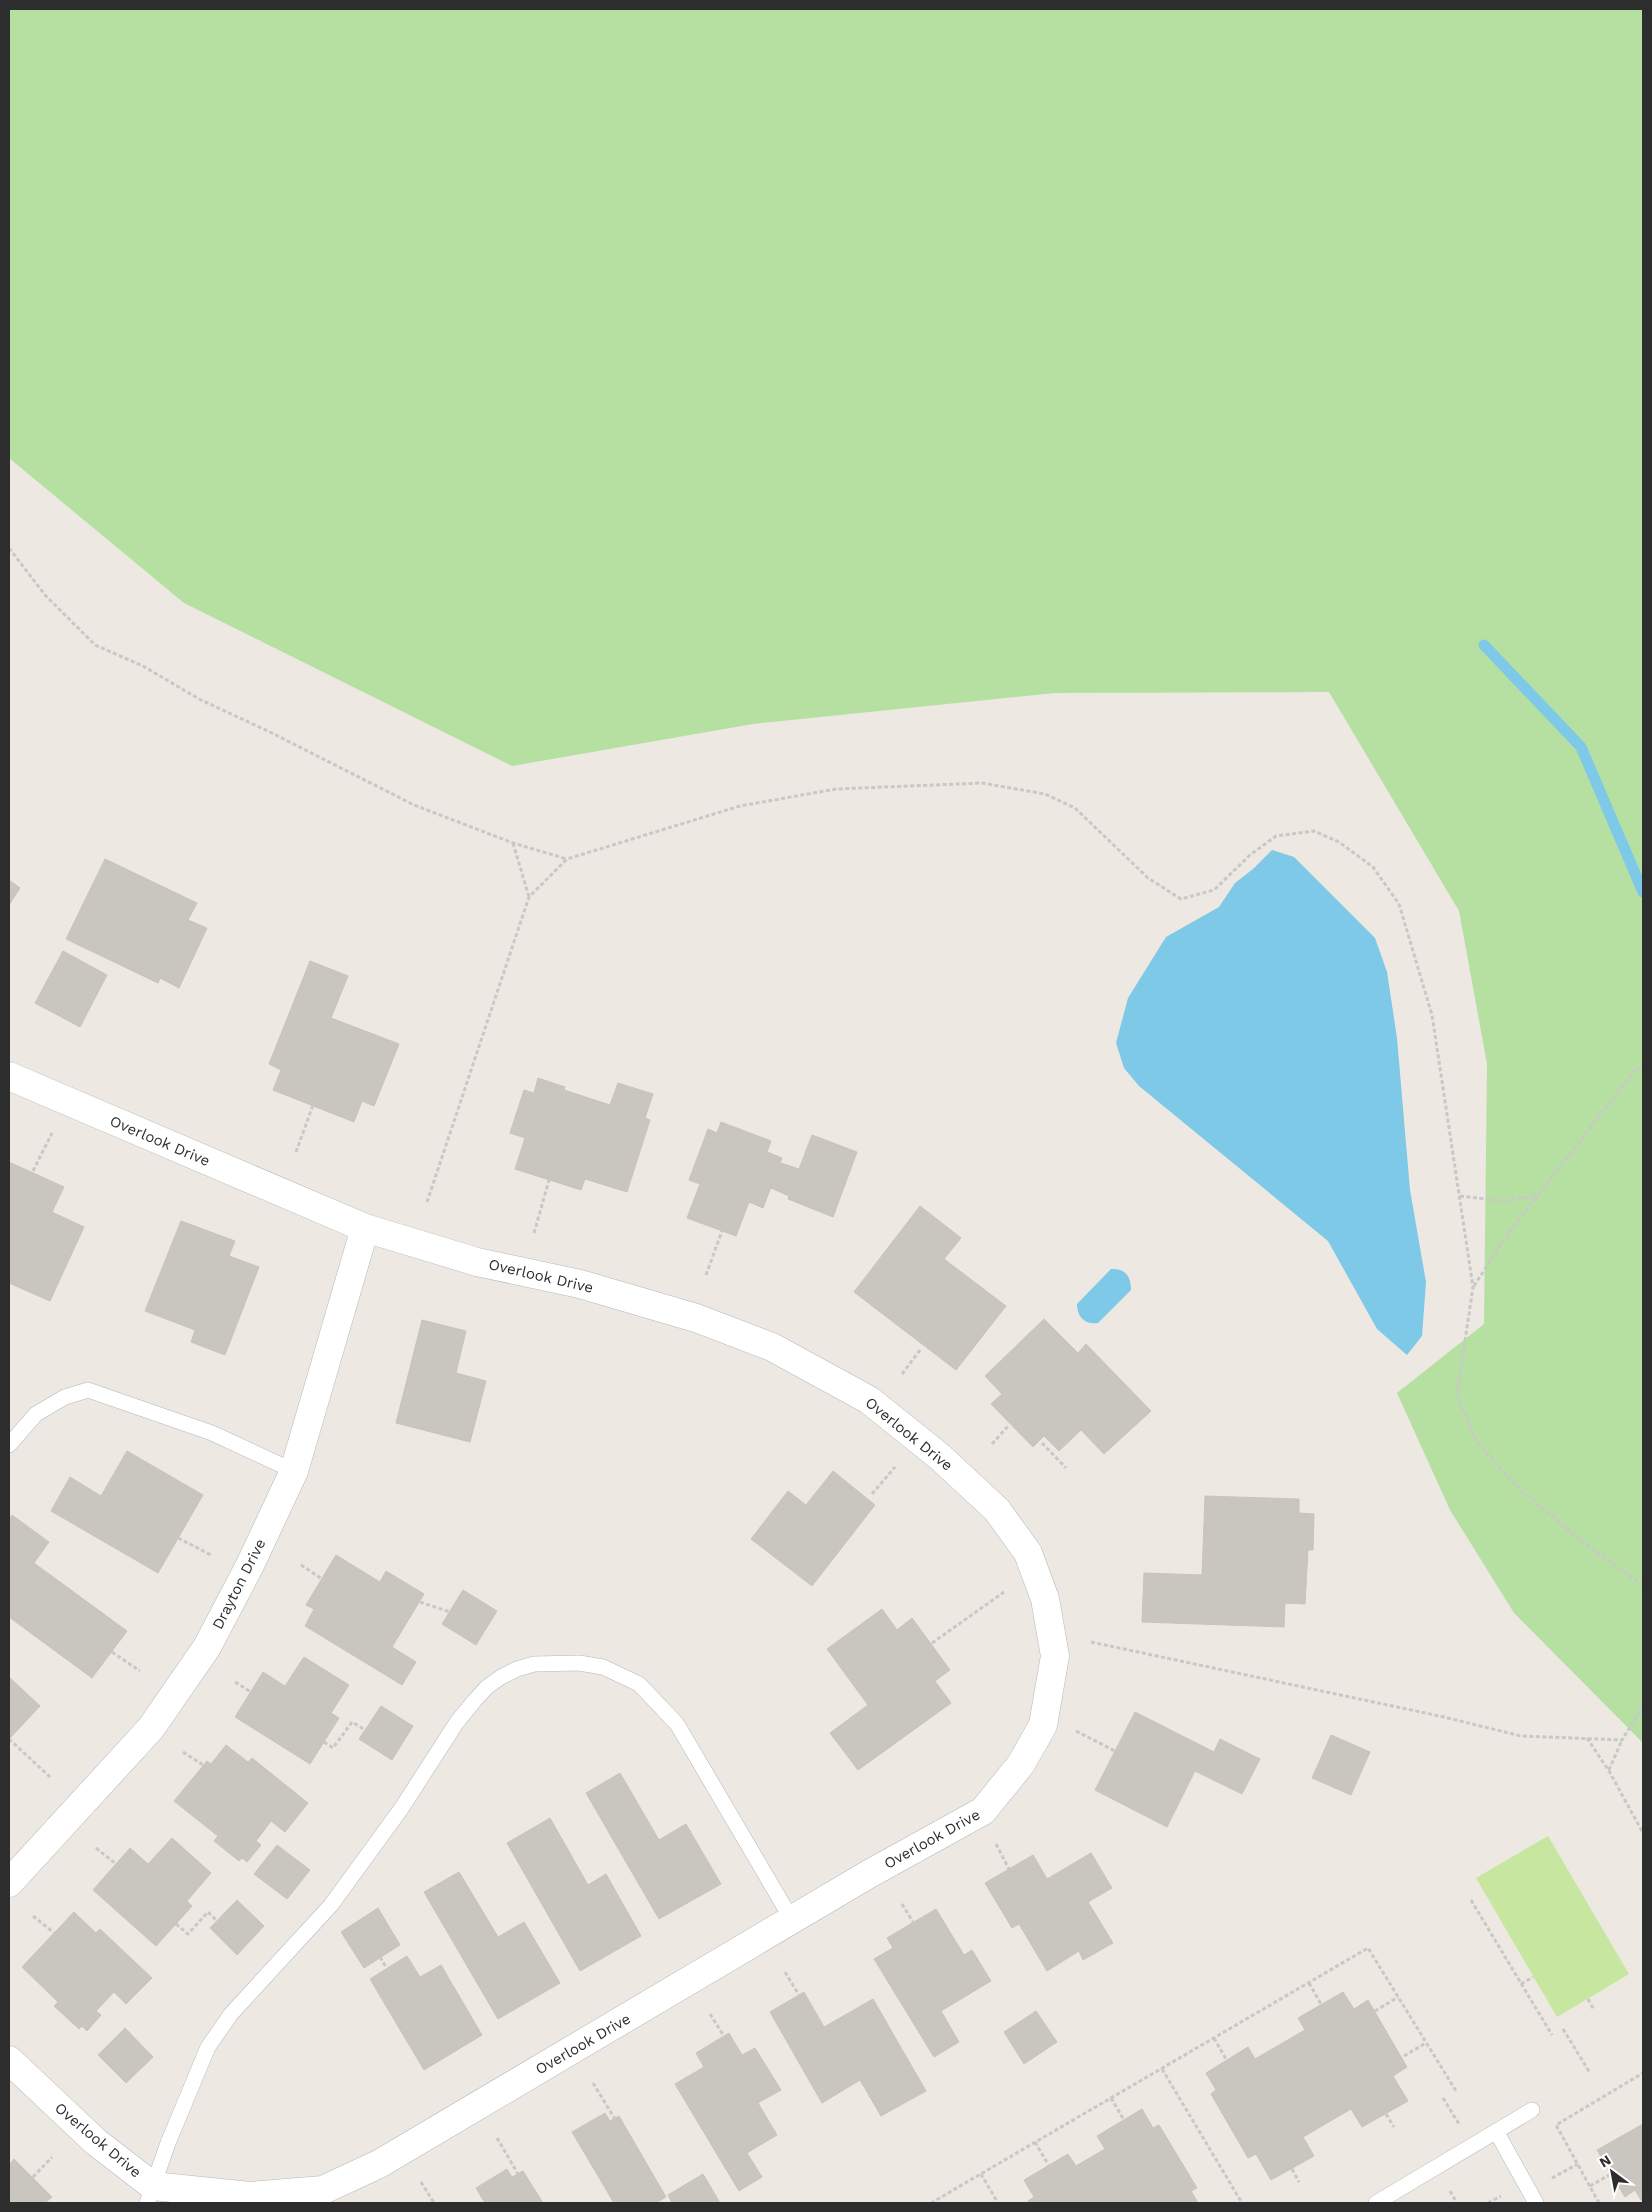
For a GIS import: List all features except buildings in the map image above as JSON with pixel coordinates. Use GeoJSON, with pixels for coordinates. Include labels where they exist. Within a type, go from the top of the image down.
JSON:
{"type":"FeatureCollection","features":[{"type":"Feature","properties":{"kind":"street","name":"Overlook Drive"},"geometry":{"type":"LineString","coordinates":[[9,1076],[365,1228],[477,1262],[580,1284],[696,1318],[772,1348],[869,1400],[933,1451],[997,1510],[1028,1553],[1045,1598],[1055,1656],[1043,1725],[1021,1764],[983,1811],[792,1920],[379,2164],[323,2190],[250,2196],[150,2194],[9,2060]]}},
{"type":"Feature","properties":{"kind":"street","name":"Drayton Drive"},"geometry":{"type":"LineString","coordinates":[[9,1883],[151,1728],[207,1647],[250,1565],[294,1471],[365,1228]]}},
{"type":"Feature","properties":{"kind":"lane"},"geometry":{"type":"LineString","coordinates":[[9,1445],[36,1414],[65,1397],[88,1390],[212,1433],[294,1471]]}},
{"type":"Feature","properties":{"kind":"lane"},"geometry":{"type":"LineString","coordinates":[[150,2194],[168,2143],[208,2047],[231,2014],[280,1963],[343,1890],[401,1809],[457,1722],[475,1700],[487,1687],[517,1669],[534,1664],[579,1663],[603,1668],[639,1684],[677,1724],[792,1920]]}},
{"type":"Feature","properties":{"kind":"lane"},"geometry":{"type":"LineString","coordinates":[[1376,2203],[1532,2110]]}},
{"type":"Feature","properties":{"kind":"lane"},"geometry":{"type":"LineString","coordinates":[[1496,2131],[1536,2203]]}},
{"type":"Feature","properties":{"kind":"path"},"geometry":{"type":"LineString","coordinates":[[9,548],[45,595],[95,645],[143,666],[199,699],[270,732],[414,805],[513,843],[567,859]]}},
{"type":"Feature","properties":{"kind":"path"},"geometry":{"type":"LineString","coordinates":[[427,1202],[529,897],[567,859],[740,806],[836,790],[982,783],[1045,794],[1075,808],[1148,878],[1181,899],[1214,890],[1250,855],[1276,836],[1314,831],[1339,842],[1373,867],[1400,904],[1432,1015],[1473,1287],[1457,1395],[1475,1439],[1514,1485],[1584,1544],[1643,1585]]}},
{"type":"Feature","properties":{"kind":"path"},"geometry":{"type":"LineString","coordinates":[[513,843],[529,897]]}},
{"type":"Feature","properties":{"kind":"path"},"geometry":{"type":"LineString","coordinates":[[1473,1287],[1505,1238],[1538,1195],[1636,1069],[1643,1067]]}},
{"type":"Feature","properties":{"kind":"path"},"geometry":{"type":"LineString","coordinates":[[296,1152],[313,1106]]}},
{"type":"Feature","properties":{"kind":"path"},"geometry":{"type":"LineString","coordinates":[[33,1171],[52,1133]]}},
{"type":"Feature","properties":{"kind":"path"},"geometry":{"type":"LineString","coordinates":[[534,1233],[549,1180]]}},
{"type":"Feature","properties":{"kind":"path"},"geometry":{"type":"LineString","coordinates":[[1460,1196],[1504,1201],[1538,1195]]}},
{"type":"Feature","properties":{"kind":"path"},"geometry":{"type":"LineString","coordinates":[[706,1275],[722,1231]]}},
{"type":"Feature","properties":{"kind":"path"},"geometry":{"type":"LineString","coordinates":[[902,1374],[920,1350]]}},
{"type":"Feature","properties":{"kind":"path"},"geometry":{"type":"LineString","coordinates":[[992,1444],[1009,1425]]}},
{"type":"Feature","properties":{"kind":"path"},"geometry":{"type":"LineString","coordinates":[[1042,1443],[1066,1468]]}},
{"type":"Feature","properties":{"kind":"path"},"geometry":{"type":"LineString","coordinates":[[872,1494],[895,1466]]}},
{"type":"Feature","properties":{"kind":"path"},"geometry":{"type":"LineString","coordinates":[[178,1538],[211,1556]]}},
{"type":"Feature","properties":{"kind":"path"},"geometry":{"type":"LineString","coordinates":[[301,1565],[322,1579]]}},
{"type":"Feature","properties":{"kind":"path"},"geometry":{"type":"LineString","coordinates":[[932,1643],[1004,1592]]}},
{"type":"Feature","properties":{"kind":"path"},"geometry":{"type":"LineString","coordinates":[[420,1602],[450,1612]]}},
{"type":"Feature","properties":{"kind":"path"},"geometry":{"type":"LineString","coordinates":[[1091,1642],[1444,1716],[1521,1736],[1622,1740]]}},
{"type":"Feature","properties":{"kind":"path"},"geometry":{"type":"LineString","coordinates":[[112,1652],[140,1671]]}},
{"type":"Feature","properties":{"kind":"path"},"geometry":{"type":"LineString","coordinates":[[235,1682],[251,1692]]}},
{"type":"Feature","properties":{"kind":"path"},"geometry":{"type":"LineString","coordinates":[[1609,1770],[1622,1740],[1643,1706]]}},
{"type":"Feature","properties":{"kind":"path"},"geometry":{"type":"LineString","coordinates":[[324,1742],[333,1748],[352,1722],[365,1730]]}},
{"type":"Feature","properties":{"kind":"path"},"geometry":{"type":"LineString","coordinates":[[1076,1731],[1115,1751]]}},
{"type":"Feature","properties":{"kind":"path"},"geometry":{"type":"LineString","coordinates":[[1587,1738],[1609,1770],[1643,1833]]}},
{"type":"Feature","properties":{"kind":"path"},"geometry":{"type":"LineString","coordinates":[[9,1739],[50,1777]]}},
{"type":"Feature","properties":{"kind":"path"},"geometry":{"type":"LineString","coordinates":[[183,1752],[203,1765]]}},
{"type":"Feature","properties":{"kind":"path"},"geometry":{"type":"LineString","coordinates":[[996,1844],[1008,1869]]}},
{"type":"Feature","properties":{"kind":"path"},"geometry":{"type":"LineString","coordinates":[[96,1848],[116,1864]]}},
{"type":"Feature","properties":{"kind":"path"},"geometry":{"type":"LineString","coordinates":[[1470,1900],[1552,2035]]}},
{"type":"Feature","properties":{"kind":"path"},"geometry":{"type":"LineString","coordinates":[[902,1904],[913,1922]]}},
{"type":"Feature","properties":{"kind":"path"},"geometry":{"type":"LineString","coordinates":[[176,1924],[188,1934],[208,1912],[217,1921]]}},
{"type":"Feature","properties":{"kind":"path"},"geometry":{"type":"LineString","coordinates":[[33,1916],[54,1934]]}},
{"type":"Feature","properties":{"kind":"path"},"geometry":{"type":"LineString","coordinates":[[931,2203],[1368,1948],[1456,2091]]}},
{"type":"Feature","properties":{"kind":"path"},"geometry":{"type":"LineString","coordinates":[[380,1957],[387,1969]]}},
{"type":"Feature","properties":{"kind":"path"},"geometry":{"type":"LineString","coordinates":[[785,1972],[799,1995]]}},
{"type":"Feature","properties":{"kind":"path"},"geometry":{"type":"LineString","coordinates":[[1522,1984],[1533,1977]]}},
{"type":"Feature","properties":{"kind":"path"},"geometry":{"type":"LineString","coordinates":[[1309,1983],[1321,2004]]}},
{"type":"Feature","properties":{"kind":"path"},"geometry":{"type":"LineString","coordinates":[[1375,2011],[1398,1997]]}},
{"type":"Feature","properties":{"kind":"path"},"geometry":{"type":"LineString","coordinates":[[1588,1999],[1594,2010]]}},
{"type":"Feature","properties":{"kind":"path"},"geometry":{"type":"LineString","coordinates":[[710,2014],[724,2036]]}},
{"type":"Feature","properties":{"kind":"path"},"geometry":{"type":"LineString","coordinates":[[1562,2028],[1590,2073]]}},
{"type":"Feature","properties":{"kind":"path"},"geometry":{"type":"LineString","coordinates":[[1214,2038],[1227,2061]]}},
{"type":"Feature","properties":{"kind":"path"},"geometry":{"type":"LineString","coordinates":[[1404,2056],[1426,2043]]}},
{"type":"Feature","properties":{"kind":"path"},"geometry":{"type":"LineString","coordinates":[[1162,2069],[1242,2203]]}},
{"type":"Feature","properties":{"kind":"path"},"geometry":{"type":"LineString","coordinates":[[1599,2203],[1556,2125],[1643,2073]]}},
{"type":"Feature","properties":{"kind":"path"},"geometry":{"type":"LineString","coordinates":[[593,2082],[614,2119]]}},
{"type":"Feature","properties":{"kind":"path"},"geometry":{"type":"LineString","coordinates":[[1111,2098],[1124,2120]]}},
{"type":"Feature","properties":{"kind":"path"},"geometry":{"type":"LineString","coordinates":[[1386,2114],[1394,2126]]}},
{"type":"Feature","properties":{"kind":"path"},"geometry":{"type":"LineString","coordinates":[[497,2138],[518,2174]]}},
{"type":"Feature","properties":{"kind":"path"},"geometry":{"type":"LineString","coordinates":[[1035,2142],[1049,2166]]}},
{"type":"Feature","properties":{"kind":"path"},"geometry":{"type":"LineString","coordinates":[[32,2177],[52,2157]]}},
{"type":"Feature","properties":{"kind":"path"},"geometry":{"type":"LineString","coordinates":[[1546,2181],[1578,2164]]}},
{"type":"Feature","properties":{"kind":"path"},"geometry":{"type":"LineString","coordinates":[[1292,2169],[1299,2182]]}},
{"type":"Feature","properties":{"kind":"path"},"geometry":{"type":"LineString","coordinates":[[981,2174],[998,2203]]}},
{"type":"Feature","properties":{"kind":"path"},"geometry":{"type":"LineString","coordinates":[[1590,2186],[1611,2174]]}},
{"type":"Feature","properties":{"kind":"path"},"geometry":{"type":"LineString","coordinates":[[421,2182],[434,2203]]}},
{"type":"Feature","properties":{"kind":"green space"},"geometry":{"type":"Polygon","coordinates":[[[9,9],[1643,9],[1643,1743],[1514,1613],[1450,1510],[1397,1393],[1484,1324],[1487,1064],[1459,911],[1329,692],[1055,693],[753,724],[512,766],[184,603],[9,458],[9,9]]]}},
{"type":"Feature","properties":{"kind":"green space"},"geometry":{"type":"Polygon","coordinates":[[[1548,1836],[1629,1974],[1557,2017],[1476,1878],[1548,1836]]]}},
{"type":"Feature","properties":{"kind":"water"},"geometry":{"type":"Polygon","coordinates":[[[1272,850],[1294,857],[1375,938],[1387,972],[1397,1038],[1410,1190],[1426,1282],[1422,1336],[1407,1355],[1377,1329],[1328,1241],[1139,1086],[1124,1068],[1116,1043],[1128,998],[1166,937],[1219,907],[1235,883],[1253,869],[1272,850]]]}},
{"type":"Feature","properties":{"kind":"water"},"geometry":{"type":"Polygon","coordinates":[[[1111,1269],[1120,1270],[1126,1274],[1130,1281],[1131,1290],[1098,1323],[1089,1323],[1078,1313],[1077,1304],[1111,1269]]]}},
{"type":"Feature","properties":{"kind":"waterway"},"geometry":{"type":"LineString","coordinates":[[1484,645],[1581,747],[1643,892]]}}]}
